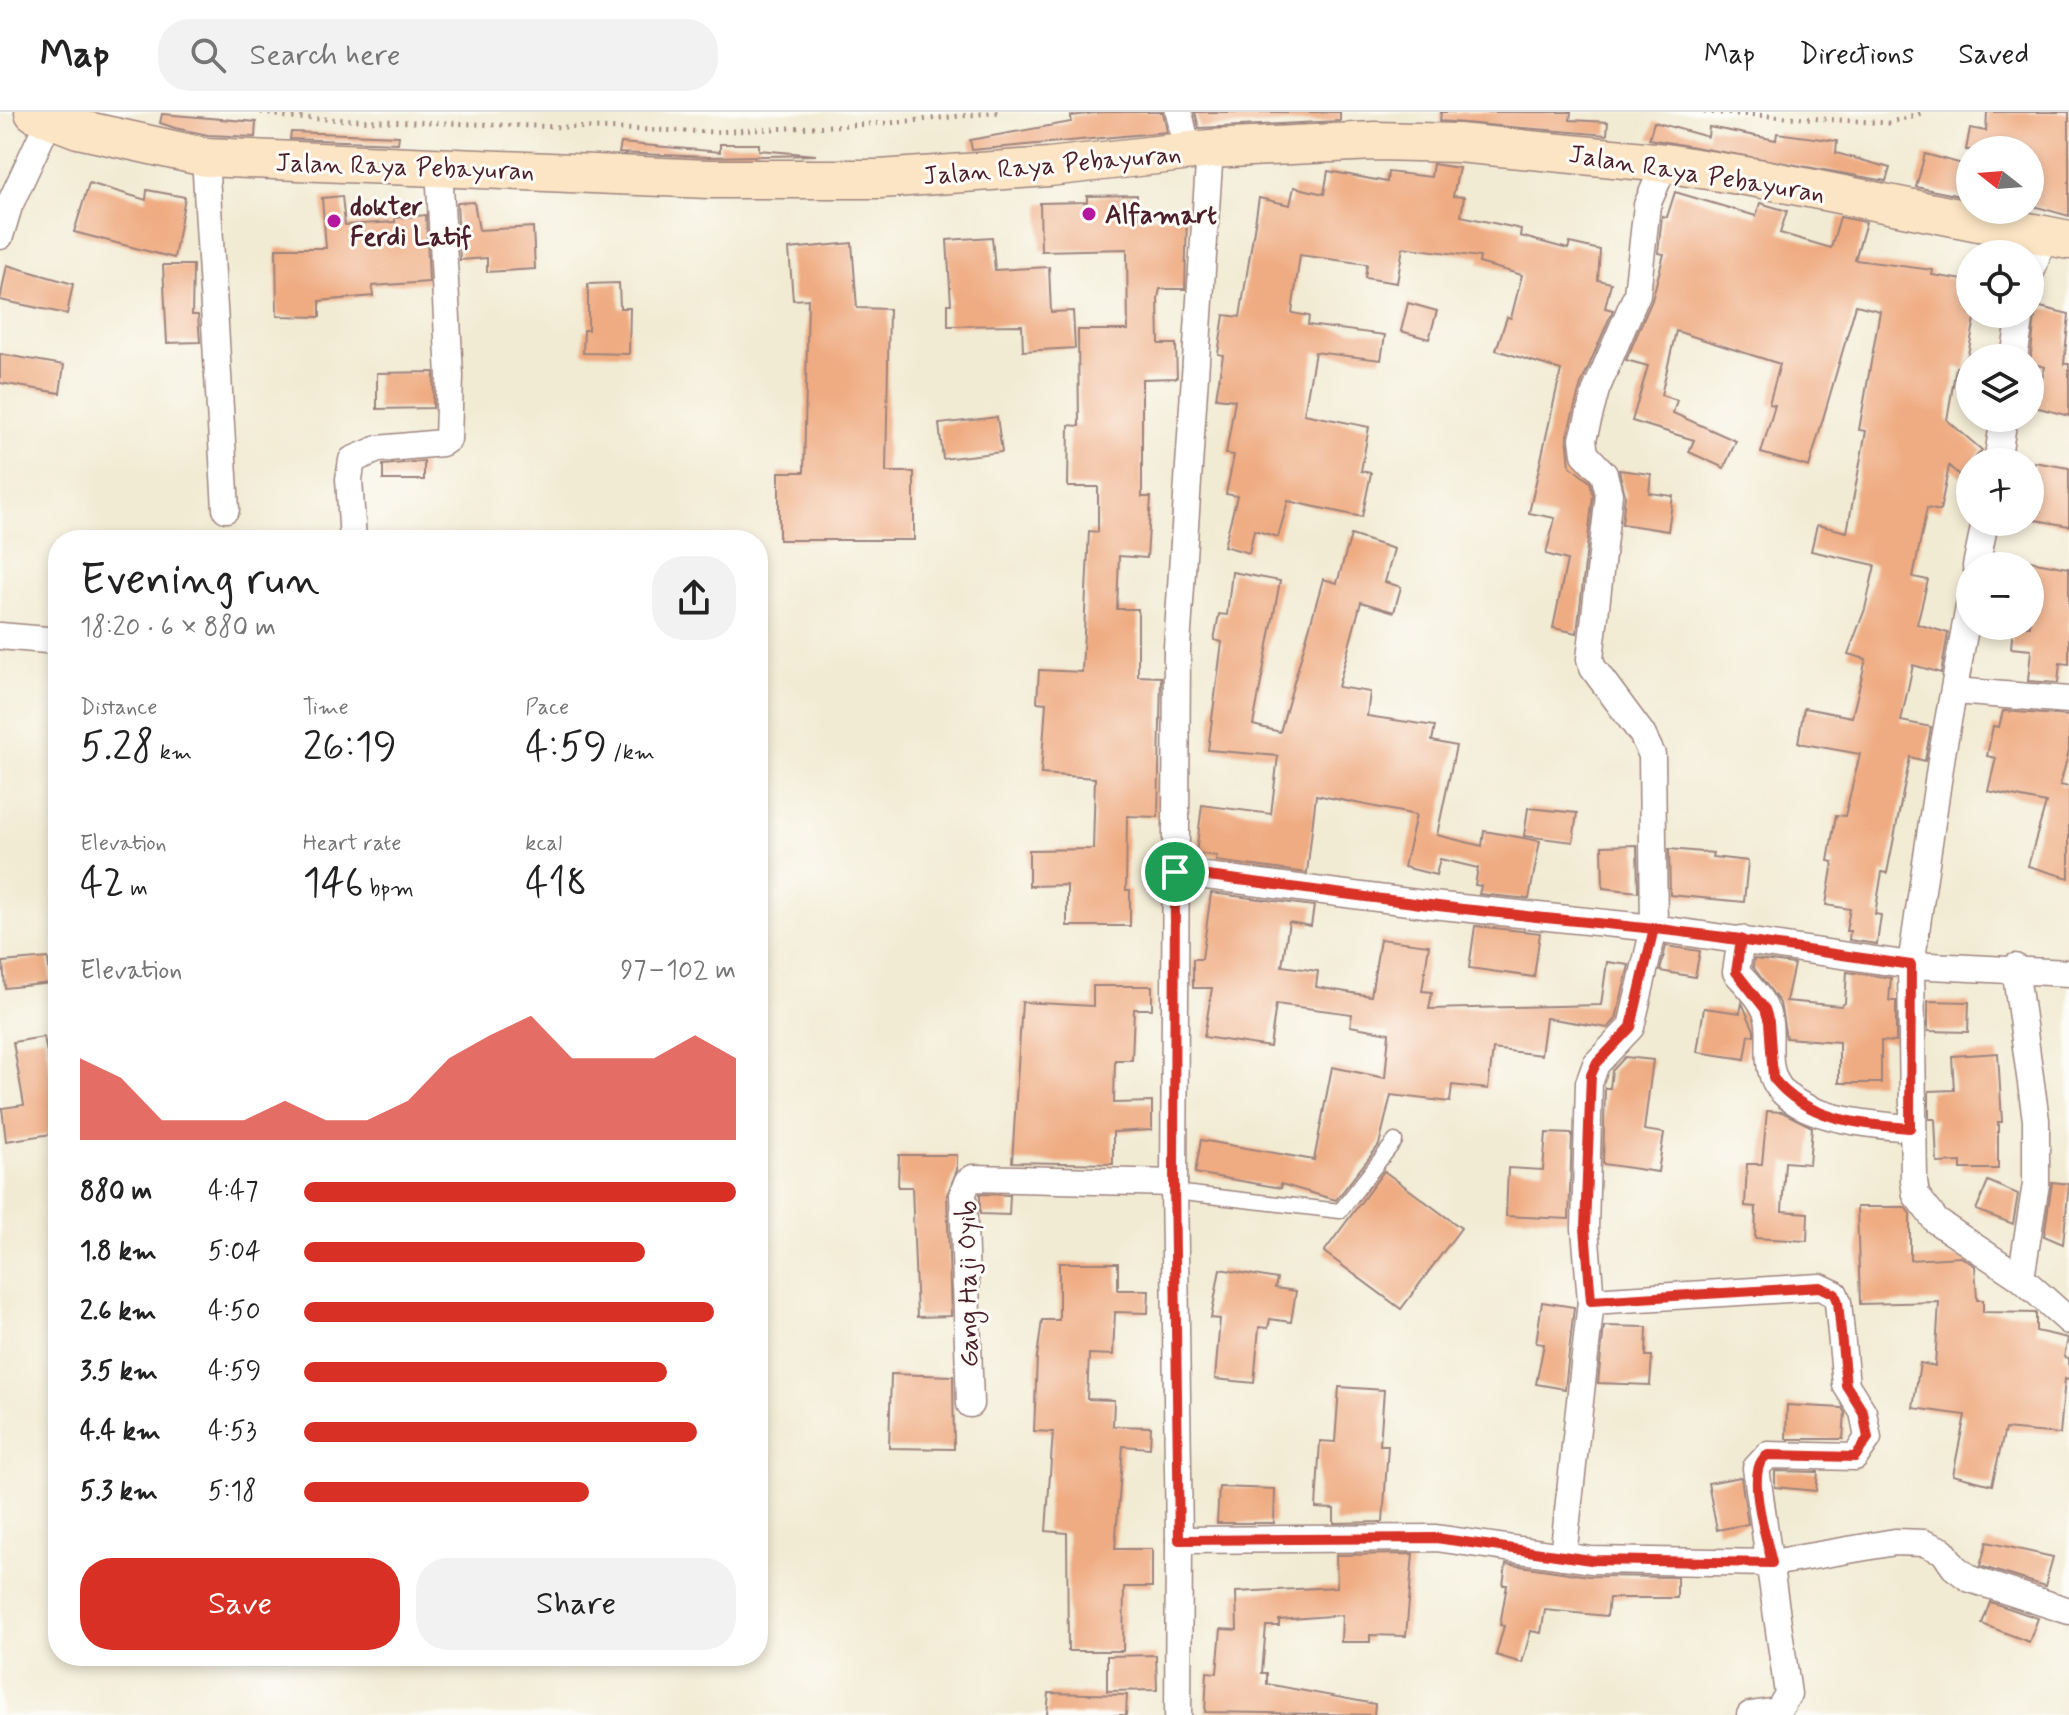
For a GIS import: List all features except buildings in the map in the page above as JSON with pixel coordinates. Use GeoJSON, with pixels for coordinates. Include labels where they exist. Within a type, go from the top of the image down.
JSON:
{"type":"FeatureCollection","features":[{"type":"Feature","properties":{"kind":"main road","name":"Jalan Raya Pebayuran"},"geometry":{"type":"LineString","coordinates":[[42,115],[78,129],[205,157],[708,179],[880,179],[1049,167],[1199,151],[1375,141],[1458,143],[1665,163],[1763,179],[2057,237]]}},
{"type":"Feature","properties":{"kind":"street"},"geometry":{"type":"LineString","coordinates":[[1178,1715],[1174,1188],[1177,647],[1199,151],[1179,112]]}},
{"type":"Feature","properties":{"kind":"street"},"geometry":{"type":"LineString","coordinates":[[0,236],[42,115]]}},
{"type":"Feature","properties":{"kind":"street"},"geometry":{"type":"LineString","coordinates":[[205,157],[226,509]]}},
{"type":"Feature","properties":{"kind":"street"},"geometry":{"type":"LineString","coordinates":[[1563,1556],[1591,1301],[1585,1228],[1589,1083],[1596,1064],[1631,1027],[1654,928],[1652,755],[1642,734],[1593,668],[1590,659],[1609,494],[1604,474],[1585,454],[1583,439],[1599,380],[1637,294],[1647,205],[1665,163]]}},
{"type":"Feature","properties":{"kind":"street"},"geometry":{"type":"LineString","coordinates":[[352,530],[349,479],[352,460],[378,449],[442,443],[448,439],[450,376],[439,167]]}},
{"type":"Feature","properties":{"kind":"street"},"geometry":{"type":"LineString","coordinates":[[2044,255],[2057,237]]}},
{"type":"Feature","properties":{"kind":"street"},"geometry":{"type":"LineString","coordinates":[[0,636],[48,640]]}},
{"type":"Feature","properties":{"kind":"street"},"geometry":{"type":"LineString","coordinates":[[1963,640],[1911,965],[1910,1128],[1916,1195],[1924,1210],[2021,1278],[2069,1321]]}},
{"type":"Feature","properties":{"kind":"street"},"geometry":{"type":"LineString","coordinates":[[1954,691],[2069,700]]}},
{"type":"Feature","properties":{"kind":"street"},"geometry":{"type":"LineString","coordinates":[[1175,872],[1432,905],[1654,928],[1911,965],[2015,967],[2069,973]]}},
{"type":"Feature","properties":{"kind":"street"},"geometry":{"type":"LineString","coordinates":[[1741,939],[1736,972],[1765,1009],[1769,1022],[1769,1063],[1773,1078],[1781,1088],[1828,1117],[1910,1128]]}},
{"type":"Feature","properties":{"kind":"street"},"geometry":{"type":"LineString","coordinates":[[2015,967],[2036,1120],[2036,1184],[2021,1278]]}},
{"type":"Feature","properties":{"kind":"street","name":"Gang Haji Oyib"},"geometry":{"type":"LineString","coordinates":[[970,1404],[963,1194],[967,1182],[973,1178],[1174,1188]]}},
{"type":"Feature","properties":{"kind":"street"},"geometry":{"type":"LineString","coordinates":[[1591,1301],[1812,1287],[1828,1289],[1835,1294],[1846,1385],[1863,1412],[1868,1438],[1855,1457],[1768,1455],[1759,1461],[1754,1476],[1772,1563],[1788,1694],[1778,1711],[1750,1715]]}},
{"type":"Feature","properties":{"kind":"street"},"geometry":{"type":"LineString","coordinates":[[1179,1540],[1436,1538],[1622,1562],[1772,1563],[1895,1542],[1924,1543],[1943,1551],[1954,1567],[1970,1579],[2069,1611]]}},
{"type":"Feature","properties":{"kind":"lane"},"geometry":{"type":"LineString","coordinates":[[1174,1188],[1340,1211],[1395,1141]]}},
{"type":"Feature","properties":{"kind":"path"},"geometry":{"type":"LineString","coordinates":[[261,112],[293,118],[714,132],[890,123],[1000,112]]}},
{"type":"Feature","properties":{"kind":"path"},"geometry":{"type":"LineString","coordinates":[[1704,112],[1888,123],[1925,112]]}},
{"type":"Feature","properties":{"kind":"place","name":"Alfamart"},"geometry":{"type":"Point","coordinates":[1089,214]}},
{"type":"Feature","properties":{"kind":"place","name":"dokter Ferdi Latif"},"geometry":{"type":"Point","coordinates":[334,221]}},
{"type":"Feature","properties":{"kind":"route"},"geometry":{"type":"LineString","coordinates":[[1175,872],[1174,1183],[1179,1540],[1436,1538],[1591,1560],[1772,1563],[1754,1476],[1762,1457],[1855,1457],[1866,1446],[1868,1438],[1863,1412],[1846,1385],[1835,1294],[1820,1287],[1591,1301],[1585,1228],[1589,1083],[1596,1064],[1631,1027],[1654,928],[1741,939],[1911,965],[1910,1128],[1828,1117],[1812,1110],[1781,1088],[1773,1078],[1769,1063],[1769,1022],[1765,1009],[1736,972],[1735,958],[1741,939],[1654,928],[1591,921],[1432,905],[1175,872]]}}]}
